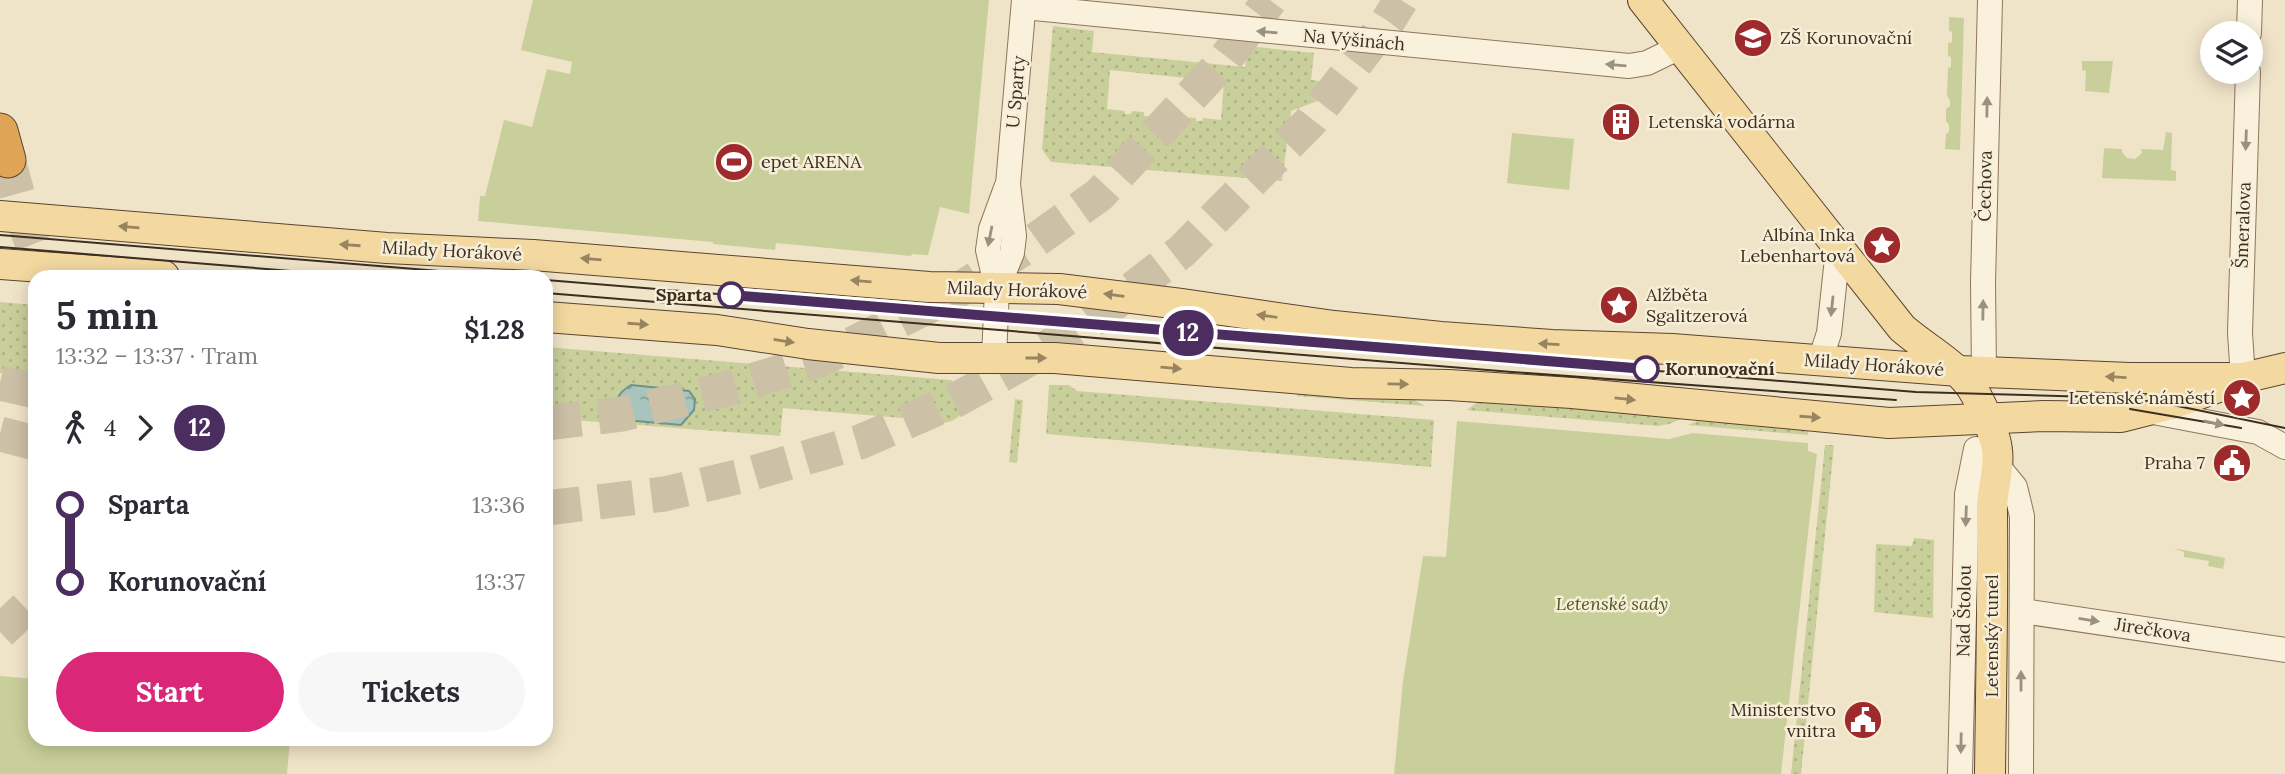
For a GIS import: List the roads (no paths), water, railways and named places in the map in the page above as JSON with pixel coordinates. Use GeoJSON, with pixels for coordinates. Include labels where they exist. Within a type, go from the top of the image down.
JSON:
{"type":"FeatureCollection","features":[{"type":"Feature","properties":{"kind":"main road"},"geometry":{"type":"LineString","coordinates":[[1643,0],[1902,328],[1920,344],[1971,371],[1975,394],[1987,419]]}},
{"type":"Feature","properties":{"kind":"main road","name":"Milady Horákové"},"geometry":{"type":"LineString","coordinates":[[0,216],[387,248],[533,255],[929,287],[1059,289],[1334,326],[1441,337],[1552,345],[1672,349],[1971,371],[2130,378],[2243,378]]}},
{"type":"Feature","properties":{"kind":"main road"},"geometry":{"type":"LineString","coordinates":[[0,264],[82,270]]}},
{"type":"Feature","properties":{"kind":"main road"},"geometry":{"type":"LineString","coordinates":[[553,318],[717,330],[808,344],[939,358],[1055,359],[1351,383],[1450,385],[1558,392],[1889,423],[2044,416],[2121,417],[2147,411],[2243,378],[2285,368]]}},
{"type":"Feature","properties":{"kind":"main road","name":"Letenský tunel"},"geometry":{"type":"LineString","coordinates":[[1987,419],[1986,457],[1991,498],[1993,618],[1990,774]]}},
{"type":"Feature","properties":{"kind":"street","name":"Čechova"},"geometry":{"type":"LineString","coordinates":[[1971,371],[1983,282],[1990,0]]}},
{"type":"Feature","properties":{"kind":"street"},"geometry":{"type":"LineString","coordinates":[[2249,21],[2250,0]]}},
{"type":"Feature","properties":{"kind":"street","name":"Na Výšinách"},"geometry":{"type":"LineString","coordinates":[[1024,4],[1629,66],[1647,64],[1680,47]]}},
{"type":"Feature","properties":{"kind":"street","name":"U Sparty"},"geometry":{"type":"LineString","coordinates":[[994,358],[997,289],[988,250],[990,229],[1008,184],[1024,4]]}},
{"type":"Feature","properties":{"kind":"street","name":"Šmeralova"},"geometry":{"type":"LineString","coordinates":[[2243,378],[2240,333],[2248,84]]}},
{"type":"Feature","properties":{"kind":"street"},"geometry":{"type":"LineString","coordinates":[[1819,361],[1829,333],[1838,249]]}},
{"type":"Feature","properties":{"kind":"street"},"geometry":{"type":"LineString","coordinates":[[2147,411],[2258,432],[2285,447]]}},
{"type":"Feature","properties":{"kind":"street"},"geometry":{"type":"LineString","coordinates":[[1986,457],[2015,487],[2022,516],[2021,774]]}},
{"type":"Feature","properties":{"kind":"street","name":"Nad Štolou"},"geometry":{"type":"LineString","coordinates":[[1960,774],[1967,494],[1986,457]]}},
{"type":"Feature","properties":{"kind":"street","name":"Jirečkova"},"geometry":{"type":"LineString","coordinates":[[2022,611],[2285,650]]}},
{"type":"Feature","properties":{"kind":"water"},"geometry":{"type":"Polygon","coordinates":[[[631,385],[689,391],[695,399],[694,410],[681,425],[625,420],[619,417],[617,402],[623,391],[631,385]]]}},
{"type":"Feature","properties":{"kind":"tunnel"},"geometry":{"type":"LineString","coordinates":[[553,422],[622,414],[726,389],[822,359],[951,295],[1029,245],[1099,195],[1222,63],[1270,0]]}},
{"type":"Feature","properties":{"kind":"tunnel"},"geometry":{"type":"LineString","coordinates":[[553,507],[664,494],[746,475],[860,442],[954,401],[1017,366],[1091,321],[1182,251],[1310,122],[1388,21],[1401,0]]}},
{"type":"Feature","properties":{"kind":"tunnel"},"geometry":{"type":"LineString","coordinates":[[8,160],[28,232],[43,270]]}},
{"type":"Feature","properties":{"kind":"tunnel"},"geometry":{"type":"LineString","coordinates":[[0,383],[28,389]]}},
{"type":"Feature","properties":{"kind":"tunnel"},"geometry":{"type":"LineString","coordinates":[[0,434],[28,441]]}},
{"type":"Feature","properties":{"kind":"tunnel"},"geometry":{"type":"LineString","coordinates":[[0,632],[28,606]]}},
{"type":"Feature","properties":{"kind":"tram line"},"geometry":{"type":"LineString","coordinates":[[0,235],[427,270]]}},
{"type":"Feature","properties":{"kind":"tram line"},"geometry":{"type":"LineString","coordinates":[[0,247],[279,270]]}},
{"type":"Feature","properties":{"kind":"tram line"},"geometry":{"type":"LineString","coordinates":[[553,281],[1916,392],[2094,397],[2158,402],[2285,428]]}},
{"type":"Feature","properties":{"kind":"tram line"},"geometry":{"type":"LineString","coordinates":[[553,294],[1512,372],[1896,400]]}},
{"type":"Feature","properties":{"kind":"tram line","name":"12"},"geometry":{"type":"LineString","coordinates":[[731,295],[1646,369]]}},
{"type":"Feature","properties":{"kind":"tram line"},"geometry":{"type":"LineString","coordinates":[[2130,409],[2241,428]]}},
{"type":"Feature","properties":{"kind":"place","name":"ZŠ Korunovační"},"geometry":{"type":"Point","coordinates":[1753,38]}},
{"type":"Feature","properties":{"kind":"place","name":"Letenská vodárna"},"geometry":{"type":"Point","coordinates":[1621,122]}},
{"type":"Feature","properties":{"kind":"place","name":"epet ARENA"},"geometry":{"type":"Point","coordinates":[734,162]}},
{"type":"Feature","properties":{"kind":"place","name":"Albína Inka Lebenhartová"},"geometry":{"type":"Point","coordinates":[1882,245]}},
{"type":"Feature","properties":{"kind":"place","name":"Sparta"},"geometry":{"type":"Point","coordinates":[731,295]}},
{"type":"Feature","properties":{"kind":"place","name":"Alžběta Sgalitzerová"},"geometry":{"type":"Point","coordinates":[1619,305]}},
{"type":"Feature","properties":{"kind":"place","name":"Korunovační"},"geometry":{"type":"Point","coordinates":[1646,369]}},
{"type":"Feature","properties":{"kind":"place","name":"Letenské náměstí"},"geometry":{"type":"Point","coordinates":[2242,398]}},
{"type":"Feature","properties":{"kind":"place","name":"Praha 7"},"geometry":{"type":"Point","coordinates":[2232,463]}},
{"type":"Feature","properties":{"kind":"place","name":"Ministerstvo vnitra"},"geometry":{"type":"Point","coordinates":[1863,720]}},
{"type":"Feature","properties":{"kind":"park label","name":"Letenské sady"},"geometry":{"type":"Point","coordinates":[1612,604]}}]}
